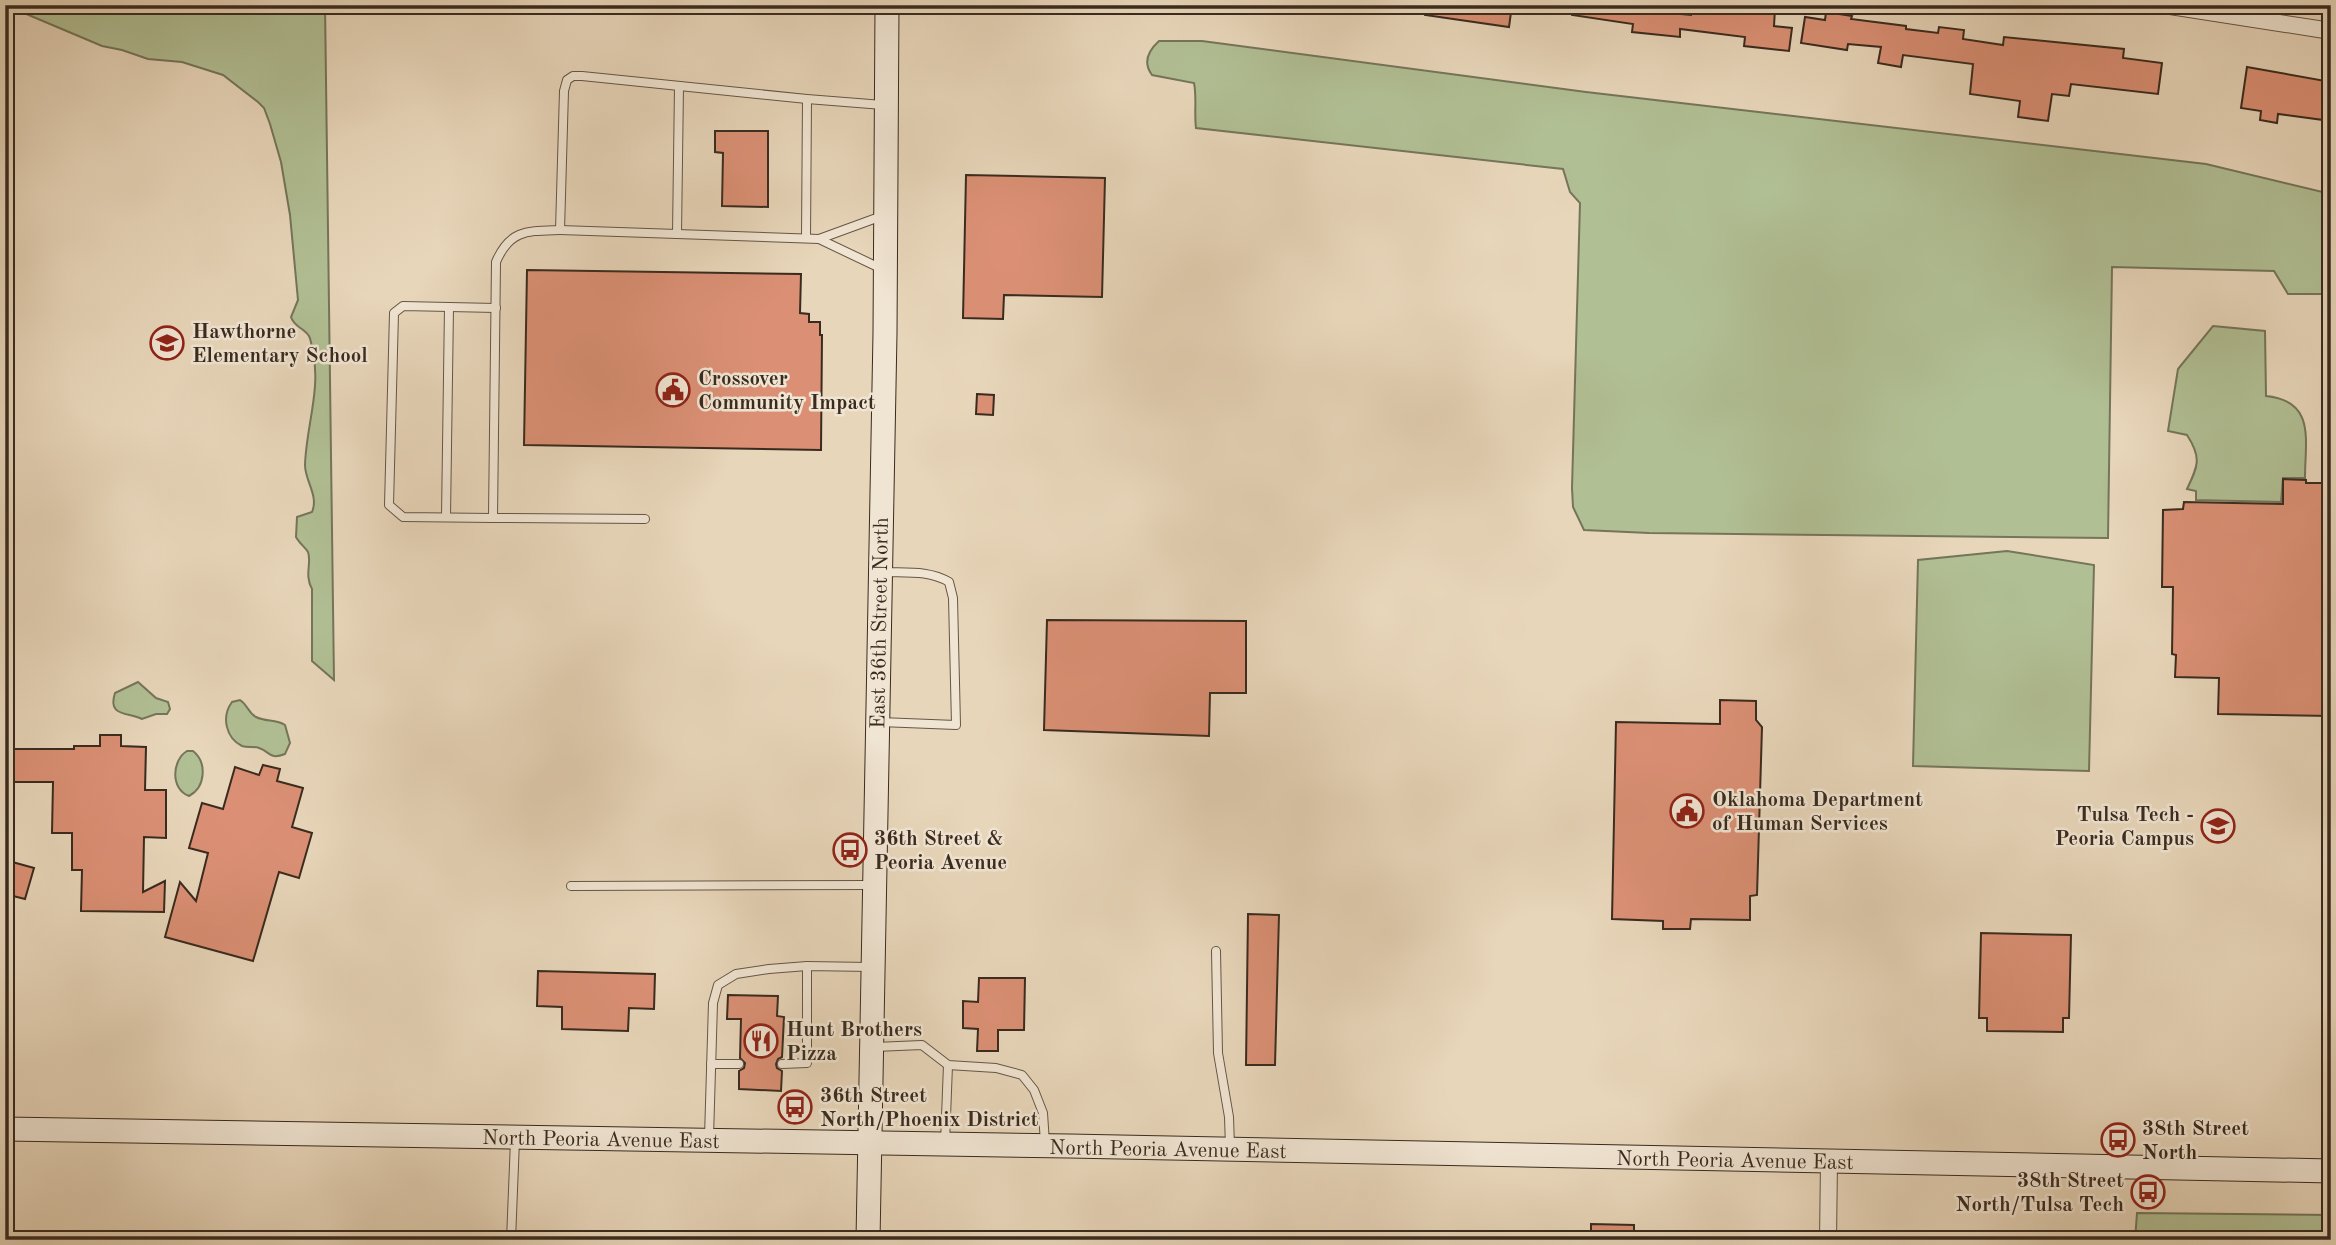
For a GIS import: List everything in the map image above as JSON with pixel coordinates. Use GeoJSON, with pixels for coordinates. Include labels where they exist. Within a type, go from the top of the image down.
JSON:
{"type":"FeatureCollection","features":[{"type":"Feature","properties":{"kind":"main road","name":"East 36th Street North"},"geometry":{"type":"LineString","coordinates":[[868,1240],[887,5]]}},
{"type":"Feature","properties":{"kind":"main road","name":"North Peoria Avenue East"},"geometry":{"type":"LineString","coordinates":[[5,1129],[2331,1171]]}},
{"type":"Feature","properties":{"kind":"street"},"geometry":{"type":"LineString","coordinates":[[2164,5],[2331,31]]}},
{"type":"Feature","properties":{"kind":"street"},"geometry":{"type":"LineString","coordinates":[[1828,1240],[1829,1162]]}},
{"type":"Feature","properties":{"kind":"lane"},"geometry":{"type":"LineString","coordinates":[[560,230],[564,91],[567,80],[573,76],[886,105]]}},
{"type":"Feature","properties":{"kind":"lane"},"geometry":{"type":"LineString","coordinates":[[677,234],[679,86]]}},
{"type":"Feature","properties":{"kind":"lane"},"geometry":{"type":"LineString","coordinates":[[806,237],[807,99]]}},
{"type":"Feature","properties":{"kind":"lane"},"geometry":{"type":"LineString","coordinates":[[819,239],[885,215]]}},
{"type":"Feature","properties":{"kind":"lane"},"geometry":{"type":"LineString","coordinates":[[493,518],[496,262],[502,247],[512,238],[522,233],[560,230],[806,237],[819,239],[884,271]]}},
{"type":"Feature","properties":{"kind":"lane"},"geometry":{"type":"LineString","coordinates":[[496,308],[403,306],[394,313],[389,505],[403,517],[645,519]]}},
{"type":"Feature","properties":{"kind":"lane"},"geometry":{"type":"LineString","coordinates":[[446,517],[449,307]]}},
{"type":"Feature","properties":{"kind":"lane"},"geometry":{"type":"LineString","coordinates":[[877,722],[956,725],[953,598],[949,582],[938,576],[920,573],[880,572]]}},
{"type":"Feature","properties":{"kind":"lane"},"geometry":{"type":"LineString","coordinates":[[571,886],[874,885]]}},
{"type":"Feature","properties":{"kind":"lane"},"geometry":{"type":"LineString","coordinates":[[1216,951],[1218,1053],[1229,1117],[1230,1150]]}},
{"type":"Feature","properties":{"kind":"lane"},"geometry":{"type":"LineString","coordinates":[[709,1141],[713,1003],[718,985],[736,974],[807,966],[873,968]]}},
{"type":"Feature","properties":{"kind":"lane"},"geometry":{"type":"LineString","coordinates":[[782,1063],[807,1063],[807,966]]}},
{"type":"Feature","properties":{"kind":"lane"},"geometry":{"type":"LineString","coordinates":[[872,1047],[922,1045],[948,1065],[996,1068],[1022,1075],[1034,1090],[1042,1113],[1045,1146]]}},
{"type":"Feature","properties":{"kind":"lane"},"geometry":{"type":"LineString","coordinates":[[711,1064],[739,1064]]}},
{"type":"Feature","properties":{"kind":"lane"},"geometry":{"type":"LineString","coordinates":[[946,1144],[948,1065]]}},
{"type":"Feature","properties":{"kind":"lane"},"geometry":{"type":"LineString","coordinates":[[511,1240],[515,1137]]}},
{"type":"Feature","properties":{"kind":"green space"},"geometry":{"type":"Polygon","coordinates":[[[5,5],[325,5],[334,680],[312,661],[309,556],[296,537],[297,517],[312,512],[314,506],[305,465],[315,366],[309,336],[291,317],[298,300],[290,215],[281,162],[264,108],[223,75],[182,62],[148,59],[102,46],[5,5]]]}},
{"type":"Feature","properties":{"kind":"green space"},"geometry":{"type":"Polygon","coordinates":[[[1159,41],[1202,41],[1586,92],[2206,164],[2331,194],[2331,294],[2288,294],[2274,271],[2112,267],[2108,538],[1584,530],[1573,507],[1572,488],[1580,203],[1570,192],[1563,169],[1196,128],[1194,83],[1152,75],[1149,71],[1148,57],[1159,41]]]}},
{"type":"Feature","properties":{"kind":"green space"},"geometry":{"type":"Polygon","coordinates":[[[2213,326],[2265,331],[2266,396],[2282,399],[2300,414],[2306,437],[2305,478],[2283,478],[2281,502],[2196,500],[2196,491],[2187,489],[2196,468],[2195,450],[2187,435],[2168,431],[2178,369],[2213,326]]]}},
{"type":"Feature","properties":{"kind":"green space"},"geometry":{"type":"Polygon","coordinates":[[[2007,551],[2094,565],[2089,771],[1913,766],[1918,560],[2007,551]]]}},
{"type":"Feature","properties":{"kind":"green space"},"geometry":{"type":"Polygon","coordinates":[[[138,682],[156,698],[168,702],[170,709],[167,714],[156,714],[142,719],[116,710],[113,701],[115,693],[138,682]]]}},
{"type":"Feature","properties":{"kind":"green space"},"geometry":{"type":"Polygon","coordinates":[[[240,700],[256,717],[285,725],[290,743],[285,754],[273,756],[259,748],[242,746],[232,738],[227,727],[227,714],[232,702],[240,700]]]}},
{"type":"Feature","properties":{"kind":"green space"},"geometry":{"type":"Polygon","coordinates":[[[187,751],[193,751],[198,756],[203,774],[199,787],[189,796],[179,787],[175,774],[178,761],[187,751]]]}},
{"type":"Feature","properties":{"kind":"green space"},"geometry":{"type":"Polygon","coordinates":[[[2137,1213],[2331,1215],[2331,1240],[2135,1240],[2137,1213]]]}},
{"type":"Feature","properties":{"kind":"building"},"geometry":{"type":"Polygon","coordinates":[[[1426,5],[1512,5],[1509,27],[1425,15],[1426,5]]]}},
{"type":"Feature","properties":{"kind":"building"},"geometry":{"type":"Polygon","coordinates":[[[1572,5],[1660,5],[1659,12],[1691,15],[1692,5],[1739,5],[1775,9],[1774,26],[1792,28],[1789,51],[1744,46],[1745,37],[1680,29],[1680,37],[1632,32],[1633,24],[1572,15],[1572,5]]]}},
{"type":"Feature","properties":{"kind":"building"},"geometry":{"type":"Polygon","coordinates":[[[1826,12],[1852,16],[1851,19],[1906,26],[1906,29],[1938,33],[1939,27],[1964,30],[1963,39],[2003,45],[2004,37],[2124,49],[2123,58],[2162,63],[2158,94],[2071,84],[2069,96],[2052,94],[2048,121],[2018,117],[2020,101],[1970,94],[1973,64],[1903,55],[1901,67],[1878,63],[1881,47],[1848,44],[1847,50],[1801,43],[1805,17],[1825,20],[1826,12]]]}},
{"type":"Feature","properties":{"kind":"building"},"geometry":{"type":"Polygon","coordinates":[[[2247,67],[2331,82],[2331,121],[2278,114],[2277,123],[2260,120],[2261,111],[2241,108],[2247,67]]]}},
{"type":"Feature","properties":{"kind":"building"},"geometry":{"type":"Polygon","coordinates":[[[715,131],[768,131],[768,207],[722,206],[723,153],[715,152],[715,131]]]}},
{"type":"Feature","properties":{"kind":"building"},"geometry":{"type":"Polygon","coordinates":[[[966,175],[1105,178],[1102,297],[1004,295],[1003,319],[963,318],[966,175]]]}},
{"type":"Feature","properties":{"kind":"building","name":"Crossover Community Impact"},"geometry":{"type":"Polygon","coordinates":[[[527,270],[801,274],[800,313],[809,314],[809,322],[820,322],[822,335],[821,450],[524,445],[527,270]]]}},
{"type":"Feature","properties":{"kind":"building"},"geometry":{"type":"Polygon","coordinates":[[[977,394],[994,395],[993,415],[976,414],[977,394]]]}},
{"type":"Feature","properties":{"kind":"building"},"geometry":{"type":"Polygon","coordinates":[[[2283,479],[2331,483],[2331,716],[2218,714],[2219,678],[2175,677],[2176,655],[2172,654],[2173,587],[2162,587],[2163,510],[2183,509],[2184,502],[2283,504],[2283,479]]]}},
{"type":"Feature","properties":{"kind":"building"},"geometry":{"type":"Polygon","coordinates":[[[1047,620],[1246,621],[1246,693],[1210,693],[1209,736],[1044,730],[1047,620]]]}},
{"type":"Feature","properties":{"kind":"building","name":"Oklahoma Department of Human Services"},"geometry":{"type":"Polygon","coordinates":[[[1720,700],[1756,701],[1756,720],[1762,727],[1757,895],[1750,896],[1750,920],[1691,919],[1690,929],[1663,929],[1663,921],[1612,919],[1616,722],[1720,724],[1720,700]]]}},
{"type":"Feature","properties":{"kind":"building"},"geometry":{"type":"Polygon","coordinates":[[[100,735],[121,735],[121,746],[146,747],[145,790],[166,790],[166,838],[144,837],[143,892],[165,881],[164,912],[81,911],[82,870],[72,870],[72,833],[52,833],[53,782],[12,782],[13,749],[74,749],[74,746],[100,746],[100,735]]]}},
{"type":"Feature","properties":{"kind":"building"},"geometry":{"type":"Polygon","coordinates":[[[263,765],[280,769],[277,781],[303,788],[292,827],[312,833],[299,878],[279,872],[253,961],[165,937],[180,882],[196,901],[208,853],[189,848],[202,803],[223,809],[235,767],[259,775],[263,765]]]}},
{"type":"Feature","properties":{"kind":"building"},"geometry":{"type":"Polygon","coordinates":[[[5,860],[34,868],[25,899],[5,894],[5,860]]]}},
{"type":"Feature","properties":{"kind":"building"},"geometry":{"type":"Polygon","coordinates":[[[1248,914],[1279,915],[1275,1065],[1246,1065],[1248,914]]]}},
{"type":"Feature","properties":{"kind":"building"},"geometry":{"type":"Polygon","coordinates":[[[1981,933],[2071,935],[2069,1018],[2063,1018],[2063,1032],[1987,1031],[1987,1018],[1979,1018],[1981,933]]]}},
{"type":"Feature","properties":{"kind":"building"},"geometry":{"type":"Polygon","coordinates":[[[538,971],[655,974],[654,1009],[629,1008],[628,1031],[562,1029],[562,1007],[537,1006],[538,971]]]}},
{"type":"Feature","properties":{"kind":"building"},"geometry":{"type":"Polygon","coordinates":[[[979,978],[1025,978],[1024,1030],[998,1030],[998,1051],[977,1051],[978,1029],[963,1028],[963,1001],[978,1002],[979,978]]]}},
{"type":"Feature","properties":{"kind":"building","name":"Hunt Brothers Pizza"},"geometry":{"type":"Polygon","coordinates":[[[728,995],[778,996],[777,1016],[784,1017],[782,1057],[776,1064],[782,1071],[781,1091],[739,1089],[739,1071],[744,1068],[745,1063],[740,1058],[741,1019],[727,1019],[728,995]]]}},
{"type":"Feature","properties":{"kind":"building"},"geometry":{"type":"Polygon","coordinates":[[[1591,1224],[1634,1225],[1634,1240],[1591,1240],[1591,1224]]]}},
{"type":"Feature","properties":{"kind":"place","name":"Hawthorne Elementary School"},"geometry":{"type":"Point","coordinates":[167,343]}},
{"type":"Feature","properties":{"kind":"place","name":"Crossover Community Impact"},"geometry":{"type":"Point","coordinates":[673,390]}},
{"type":"Feature","properties":{"kind":"place","name":"Oklahoma Department of Human Services"},"geometry":{"type":"Point","coordinates":[1687,811]}},
{"type":"Feature","properties":{"kind":"place","name":"Tulsa Tech - Peoria Campus"},"geometry":{"type":"Point","coordinates":[2218,826]}},
{"type":"Feature","properties":{"kind":"place","name":"36th Street & Peoria Avenue"},"geometry":{"type":"Point","coordinates":[850,850]}},
{"type":"Feature","properties":{"kind":"place","name":"Hunt Brothers Pizza"},"geometry":{"type":"Point","coordinates":[761,1041]}},
{"type":"Feature","properties":{"kind":"place","name":"36th Street North/Phoenix District"},"geometry":{"type":"Point","coordinates":[795,1107]}},
{"type":"Feature","properties":{"kind":"place","name":"38th Street North"},"geometry":{"type":"Point","coordinates":[2118,1140]}},
{"type":"Feature","properties":{"kind":"place","name":"38th Street North/Tulsa Tech"},"geometry":{"type":"Point","coordinates":[2148,1192]}}]}
